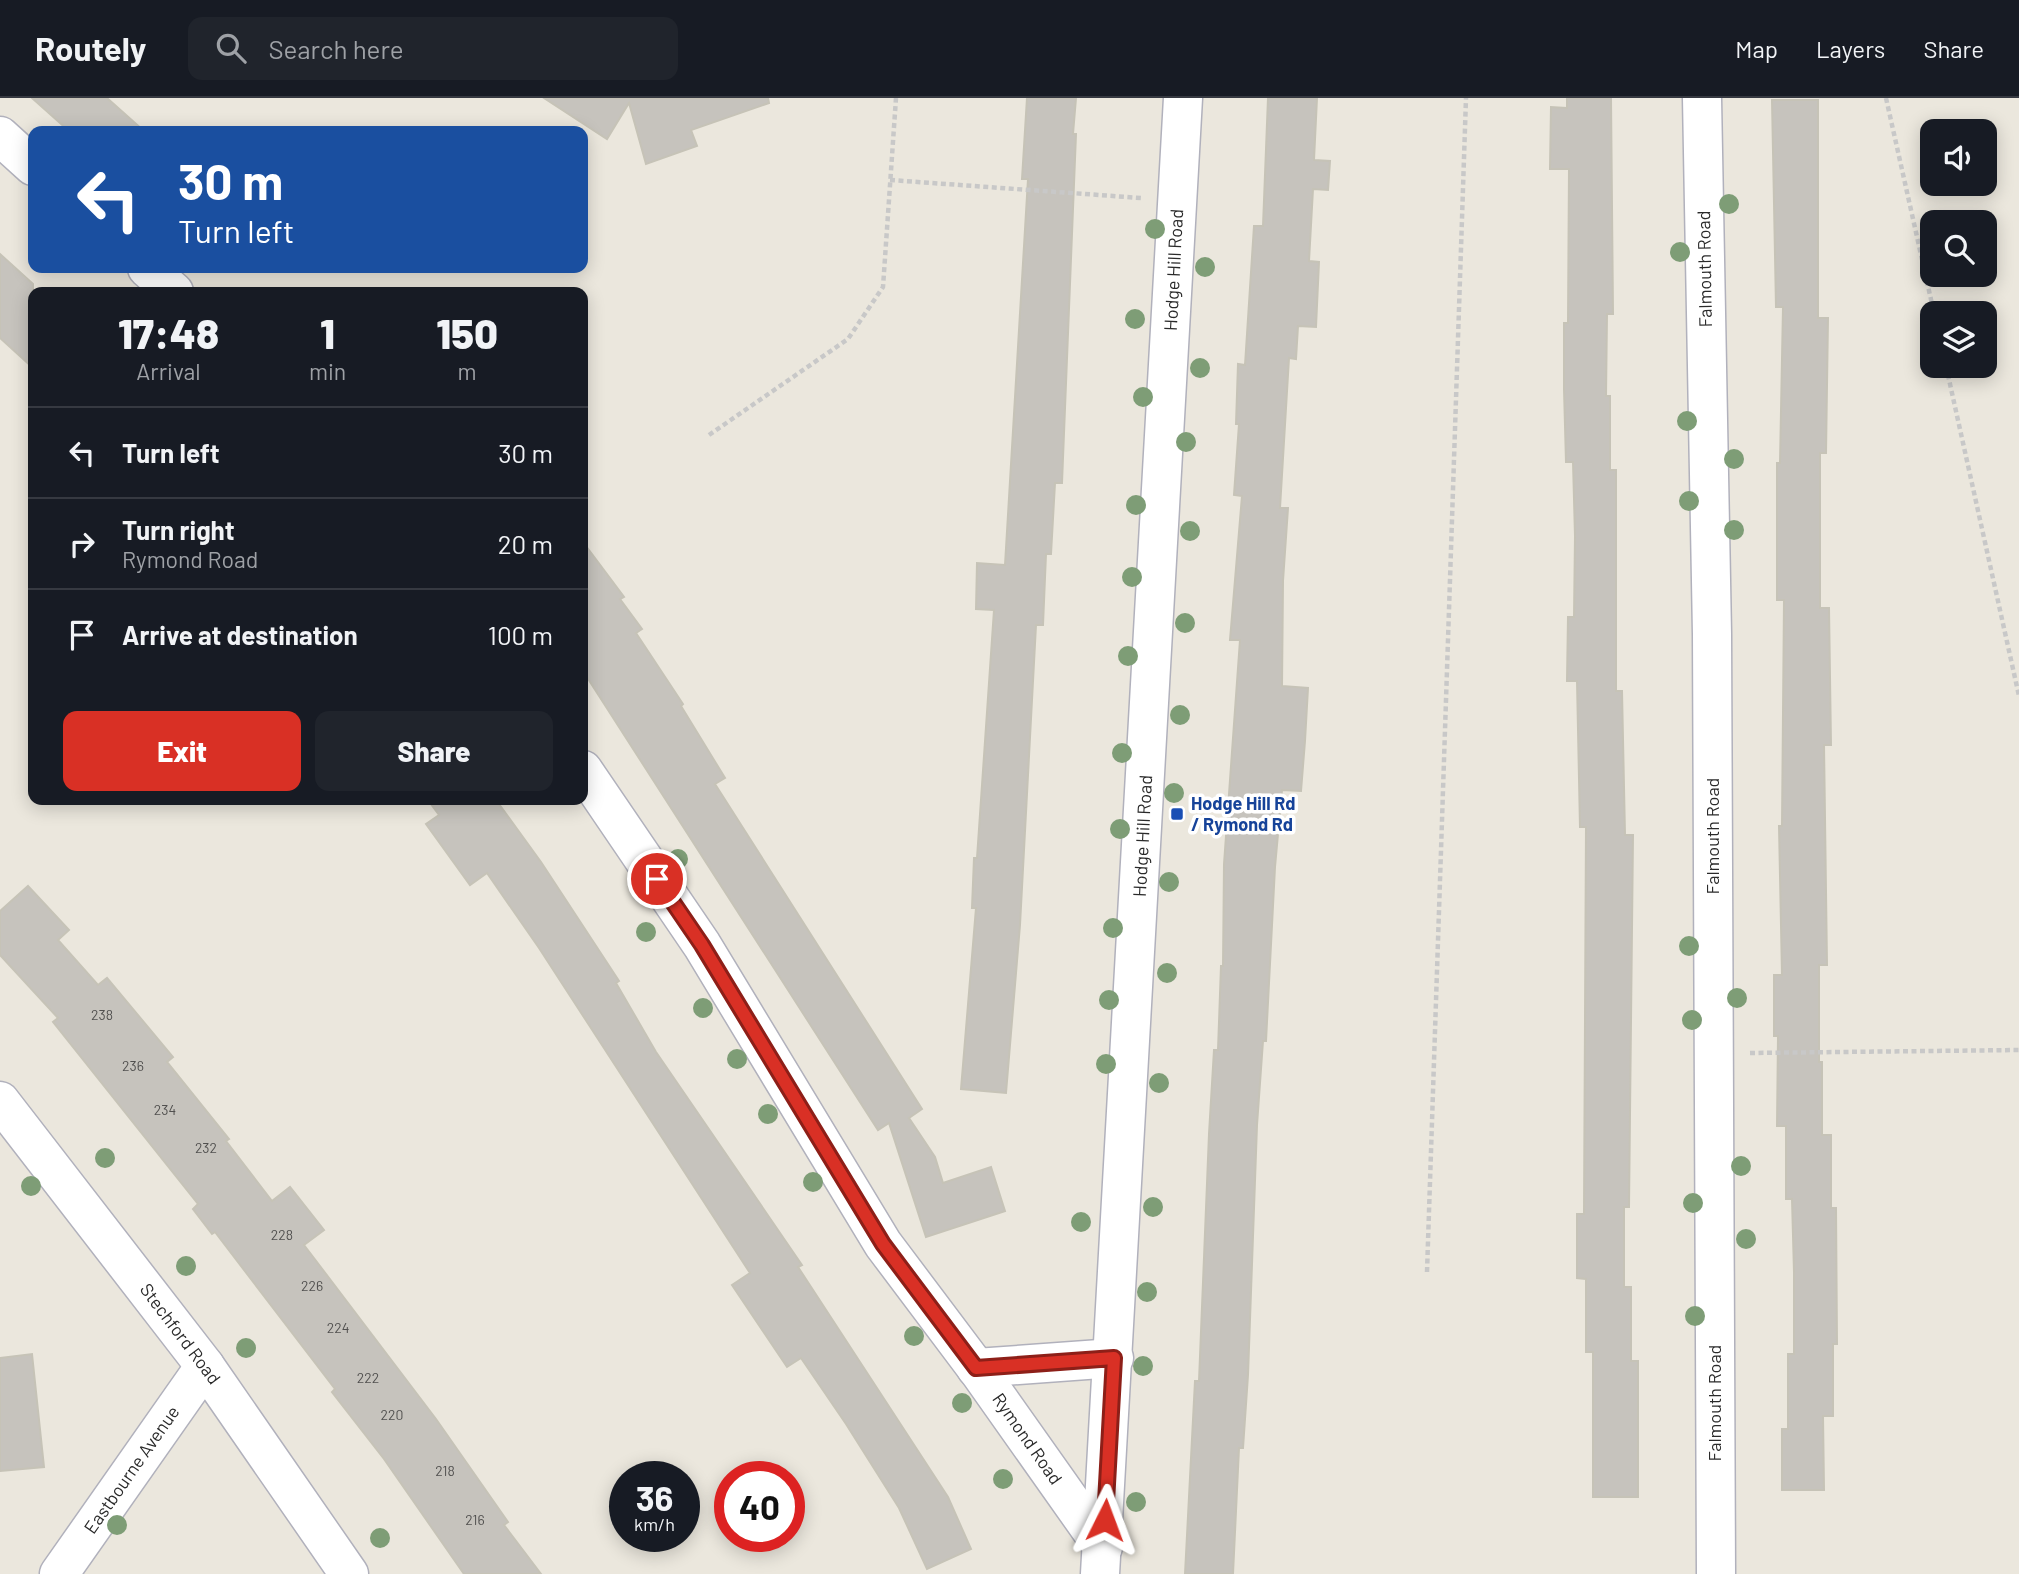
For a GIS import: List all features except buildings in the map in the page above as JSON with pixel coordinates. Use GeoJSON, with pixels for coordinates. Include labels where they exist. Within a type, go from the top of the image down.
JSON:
{"type":"FeatureCollection","features":[{"type":"Feature","properties":{"kind":"street","name":"Hodge Hill Road"},"geometry":{"type":"LineString","coordinates":[[1102,1560],[1184,98]]}},
{"type":"Feature","properties":{"kind":"street","name":"Falmouth Road"},"geometry":{"type":"LineString","coordinates":[[1702,98],[1712,634],[1716,1574]]}},
{"type":"Feature","properties":{"kind":"street"},"geometry":{"type":"LineString","coordinates":[[0,136],[28,161]]}},
{"type":"Feature","properties":{"kind":"street"},"geometry":{"type":"LineString","coordinates":[[153,273],[168,287]]}},
{"type":"Feature","properties":{"kind":"street","name":"Rymond Road"},"geometry":{"type":"LineString","coordinates":[[588,777],[702,945],[883,1244],[976,1368],[1102,1560]]}},
{"type":"Feature","properties":{"kind":"street","name":"Stechford Road"},"geometry":{"type":"LineString","coordinates":[[0,1101],[205,1366],[349,1574]]}},
{"type":"Feature","properties":{"kind":"street"},"geometry":{"type":"LineString","coordinates":[[976,1368],[1114,1358]]}},
{"type":"Feature","properties":{"kind":"street","name":"Eastbourne Avenue"},"geometry":{"type":"LineString","coordinates":[[59,1574],[205,1366]]}},
{"type":"Feature","properties":{"kind":"path"},"geometry":{"type":"LineString","coordinates":[[709,435],[848,339],[883,288],[896,98]]}},
{"type":"Feature","properties":{"kind":"path"},"geometry":{"type":"LineString","coordinates":[[1427,1272],[1466,98]]}},
{"type":"Feature","properties":{"kind":"path"},"geometry":{"type":"LineString","coordinates":[[1886,98],[1931,301]]}},
{"type":"Feature","properties":{"kind":"path"},"geometry":{"type":"LineString","coordinates":[[890,180],[1178,201]]}},
{"type":"Feature","properties":{"kind":"path"},"geometry":{"type":"LineString","coordinates":[[1949,378],[2019,696]]}},
{"type":"Feature","properties":{"kind":"path"},"geometry":{"type":"LineString","coordinates":[[1714,1054],[2019,1050]]}},
{"type":"Feature","properties":{"kind":"place","name":"Hodge Hill Rd / Rymond Rd"},"geometry":{"type":"Point","coordinates":[1177,814]}},
{"type":"Feature","properties":{"kind":"route"},"geometry":{"type":"LineString","coordinates":[[657,879],[702,945],[883,1244],[976,1368],[1114,1358],[1105,1520]]}}]}
